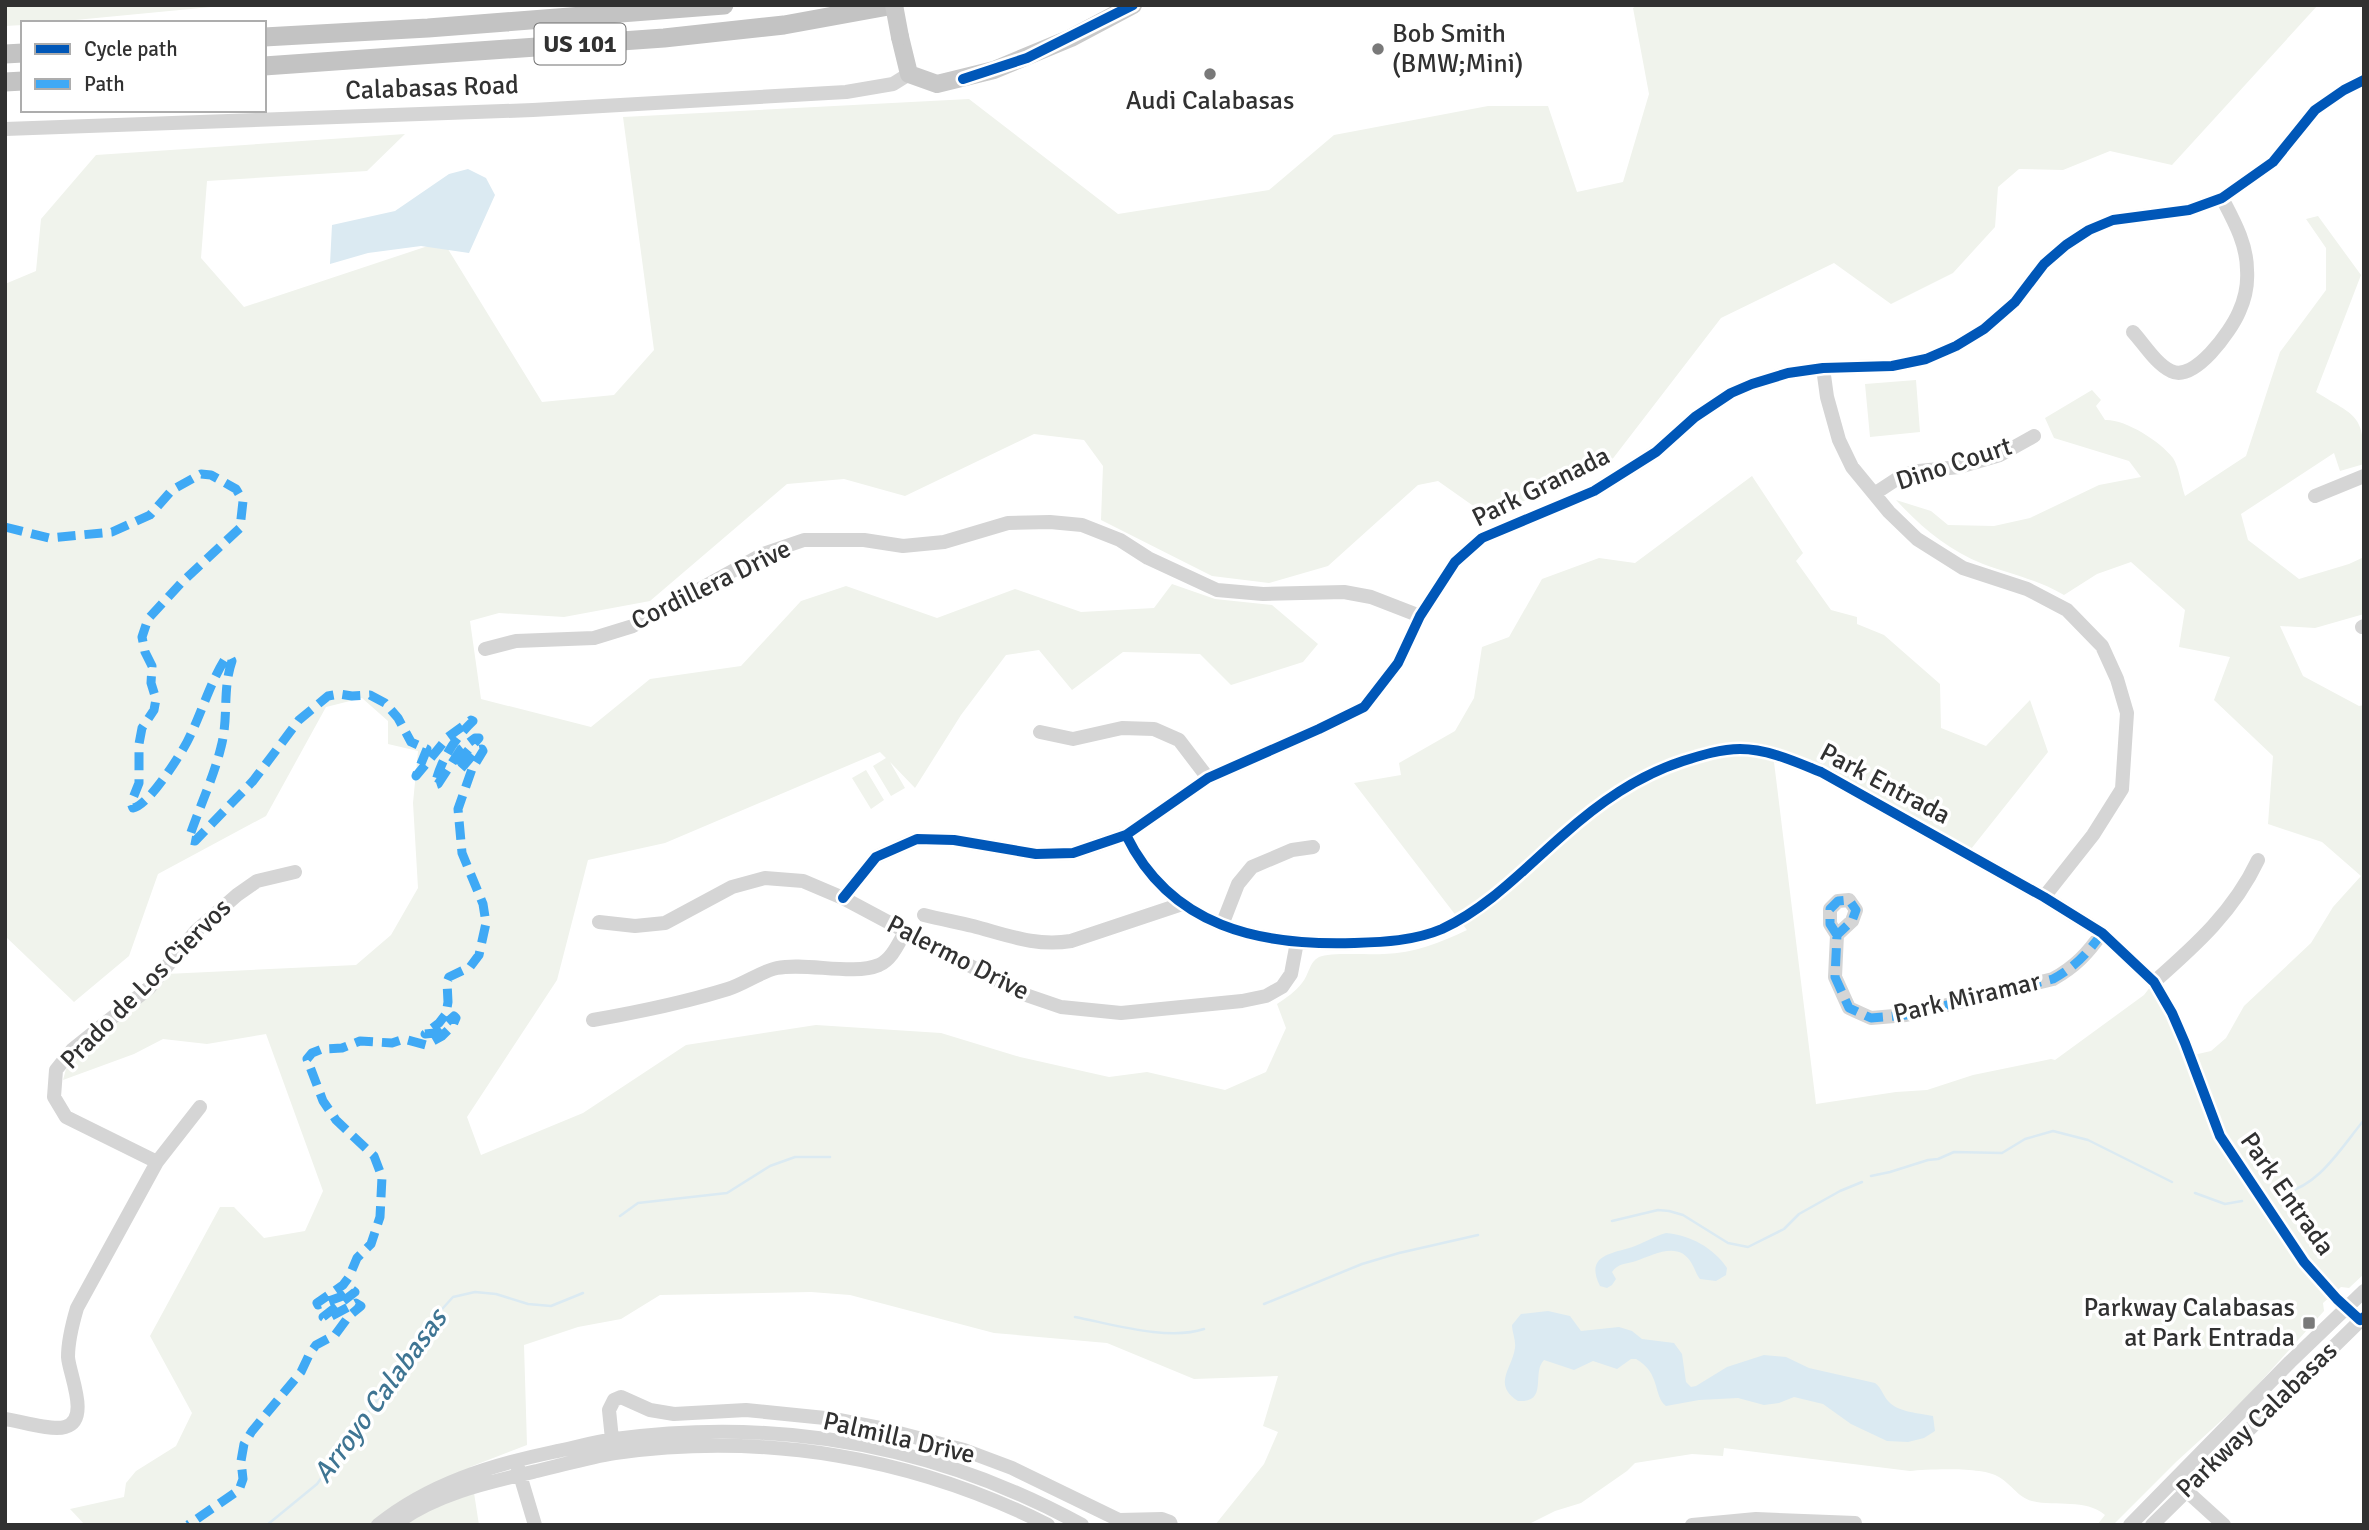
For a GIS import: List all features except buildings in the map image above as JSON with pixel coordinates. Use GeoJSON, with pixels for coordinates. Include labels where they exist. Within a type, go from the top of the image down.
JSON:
{"type":"FeatureCollection","features":[{"type":"Feature","properties":{"kind":"highway","name":"US 101"},"geometry":{"type":"LineString","coordinates":[[266,37],[428,28],[724,5]]}},
{"type":"Feature","properties":{"kind":"highway","name":"US 101"},"geometry":{"type":"LineString","coordinates":[[266,66],[664,38],[783,25],[894,5]]}},
{"type":"Feature","properties":{"kind":"main road"},"geometry":{"type":"LineString","coordinates":[[894,5],[909,74],[937,84],[994,70],[1070,38],[1133,5]]}},
{"type":"Feature","properties":{"kind":"street","name":"Calabasas Road"},"geometry":{"type":"LineString","coordinates":[[5,129],[533,110],[832,93],[884,86],[902,80],[909,74]]}},
{"type":"Feature","properties":{"kind":"street","name":"Park Granada"},"geometry":{"type":"LineString","coordinates":[[843,898],[876,857],[917,839],[954,840],[1035,854],[1073,853],[1126,835],[1208,778],[1364,707],[1398,663],[1420,616],[1454,562],[1482,538],[1594,491],[1656,452],[1695,417],[1731,393],[1788,373],[1823,368],[1892,366],[1926,359],[1956,346],[1984,329],[2015,302],[2044,264],[2066,244],[2113,220],[2189,210],[2222,198],[2273,162],[2315,110],[2364,80]]}},
{"type":"Feature","properties":{"kind":"street"},"geometry":{"type":"LineString","coordinates":[[2133,332],[2163,365],[2172,372],[2183,374],[2196,368],[2227,331],[2239,312],[2246,290],[2248,268],[2238,229],[2222,198]]}},
{"type":"Feature","properties":{"kind":"street"},"geometry":{"type":"LineString","coordinates":[[1823,368],[1827,397],[1839,440],[1852,467],[1874,494],[1917,539],[1963,568],[2027,589],[2067,610],[2102,646],[2117,679],[2127,713],[2122,789],[2093,835],[2044,897]]}},
{"type":"Feature","properties":{"kind":"street","name":"Dino Court"},"geometry":{"type":"LineString","coordinates":[[1874,494],[1903,475],[1959,467],[2000,455],[2034,436]]}},
{"type":"Feature","properties":{"kind":"street"},"geometry":{"type":"LineString","coordinates":[[2315,496],[2364,476]]}},
{"type":"Feature","properties":{"kind":"street","name":"Cordillera Drive"},"geometry":{"type":"LineString","coordinates":[[485,649],[516,641],[594,638],[633,626],[763,554],[804,540],[863,540],[904,546],[917,545],[943,542],[1008,523],[1050,522],[1082,525],[1120,540],[1148,558],[1217,590],[1263,594],[1344,592],[1371,597],[1420,616]]}},
{"type":"Feature","properties":{"kind":"street"},"geometry":{"type":"LineString","coordinates":[[1040,732],[1073,739],[1122,728],[1154,729],[1179,740],[1208,778]]}},
{"type":"Feature","properties":{"kind":"street","name":"Park Entrada"},"geometry":{"type":"LineString","coordinates":[[1126,835],[1149,874],[1168,893],[1195,913],[1222,925],[1248,934],[1297,942],[1322,944],[1405,940],[1441,929],[1484,904],[1564,834],[1633,782],[1655,771],[1702,755],[1742,749],[1782,757],[1821,772],[2044,897],[2102,933],[2154,982],[2172,1013],[2220,1136],[2304,1262],[2346,1308],[2362,1319]]}},
{"type":"Feature","properties":{"kind":"street"},"geometry":{"type":"LineString","coordinates":[[1222,925],[1238,884],[1252,867],[1292,850],[1313,847]]}},
{"type":"Feature","properties":{"kind":"street"},"geometry":{"type":"LineString","coordinates":[[2154,982],[2216,924],[2246,887],[2258,860]]}},
{"type":"Feature","properties":{"kind":"street","name":"Prado de Los Ciervos"},"geometry":{"type":"LineString","coordinates":[[157,1162],[66,1117],[54,1097],[56,1070],[72,1050],[149,988],[196,931],[237,895],[257,881],[295,872]]}},
{"type":"Feature","properties":{"kind":"street","name":"Palermo Drive"},"geometry":{"type":"LineString","coordinates":[[599,922],[635,926],[665,923],[732,887],[765,878],[803,881],[843,898],[1023,994],[1061,1007],[1121,1013],[1242,1001],[1266,996],[1282,987],[1290,974],[1297,942]]}},
{"type":"Feature","properties":{"kind":"street"},"geometry":{"type":"LineString","coordinates":[[923,915],[1029,943],[1057,943],[1071,941],[1182,904]]}},
{"type":"Feature","properties":{"kind":"street"},"geometry":{"type":"LineString","coordinates":[[593,1020],[664,1008],[693,1000],[744,984],[777,968],[857,969],[879,965],[894,953],[905,932]]}},
{"type":"Feature","properties":{"kind":"street","name":"Park Miramar"},"geometry":{"type":"LineString","coordinates":[[1838,934],[1835,977],[1849,1008],[1871,1018],[1906,1015],[2053,979],[2070,970],[2090,951],[2102,933]]}},
{"type":"Feature","properties":{"kind":"street"},"geometry":{"type":"LineString","coordinates":[[5,1419],[54,1427],[73,1423],[78,1406],[68,1359],[69,1334],[77,1308],[157,1162],[200,1107]]}},
{"type":"Feature","properties":{"kind":"street","name":"Parkway Calabasas"},"geometry":{"type":"LineString","coordinates":[[2130,1525],[2364,1291]]}},
{"type":"Feature","properties":{"kind":"street","name":"Parkway Calabasas"},"geometry":{"type":"LineString","coordinates":[[2152,1525],[2362,1319]]}},
{"type":"Feature","properties":{"kind":"street","name":"Palmilla Drive"},"geometry":{"type":"LineString","coordinates":[[613,1446],[609,1410],[614,1400],[621,1397],[650,1410],[674,1414],[746,1410],[835,1419],[964,1450],[1012,1468],[1119,1520],[1162,1519],[1171,1525]]}},
{"type":"Feature","properties":{"kind":"street"},"geometry":{"type":"LineString","coordinates":[[394,1525],[438,1500],[518,1468],[682,1432],[751,1431],[816,1436],[870,1445],[962,1470],[1006,1487],[1082,1525]]}},
{"type":"Feature","properties":{"kind":"street"},"geometry":{"type":"LineString","coordinates":[[613,1446],[757,1446],[832,1454],[929,1476],[984,1495],[1048,1525]]}},
{"type":"Feature","properties":{"kind":"street"},"geometry":{"type":"LineString","coordinates":[[518,1468],[535,1525]]}},
{"type":"Feature","properties":{"kind":"street"},"geometry":{"type":"LineString","coordinates":[[378,1525],[393,1513],[437,1488],[479,1470],[518,1468]]}},
{"type":"Feature","properties":{"kind":"street"},"geometry":{"type":"LineString","coordinates":[[2174,1479],[2224,1525]]}},
{"type":"Feature","properties":{"kind":"street"},"geometry":{"type":"LineString","coordinates":[[1692,1525],[1756,1519],[1855,1522]]}},
{"type":"Feature","properties":{"kind":"shaded area"},"geometry":{"type":"Polygon","coordinates":[[[5,5],[232,5],[65,21],[21,21],[21,25],[5,26],[5,5]]]}},
{"type":"Feature","properties":{"kind":"shaded area"},"geometry":{"type":"Polygon","coordinates":[[[1638,5],[2318,5],[2172,165],[2110,151],[2063,170],[2019,169],[1998,187],[1995,227],[1953,273],[1891,304],[1834,263],[1721,318],[1611,461],[1489,517],[1438,481],[1418,485],[1328,566],[1269,583],[1212,576],[1101,520],[1103,466],[1084,440],[1034,434],[905,496],[844,479],[787,484],[650,601],[564,617],[499,613],[470,621],[481,699],[591,727],[650,679],[741,666],[801,601],[846,586],[937,618],[1015,589],[1081,612],[1154,608],[1172,584],[1215,599],[1272,605],[1318,644],[1303,662],[1231,685],[1200,654],[1123,652],[1072,690],[1039,650],[1006,655],[961,715],[915,788],[890,762],[905,788],[891,796],[873,766],[886,758],[880,752],[665,843],[588,860],[557,980],[467,1117],[481,1155],[583,1113],[686,1045],[816,1025],[941,1033],[1020,1057],[1109,1077],[1147,1072],[1225,1090],[1266,1072],[1286,1028],[1277,1004],[1299,986],[1316,959],[1332,955],[1406,952],[1467,930],[1354,783],[1401,775],[1399,763],[1455,731],[1474,698],[1482,647],[1509,637],[1542,579],[1599,558],[1635,563],[1752,476],[1803,553],[1796,561],[1831,610],[1857,617],[1857,624],[1884,635],[1940,684],[1941,728],[1986,746],[2030,700],[2048,752],[1967,854],[1821,772],[1774,762],[1816,1104],[1927,1090],[1973,1075],[2055,1060],[2144,995],[2154,982],[2189,1056],[2211,1051],[2226,1038],[2244,1006],[2311,943],[2333,907],[2361,876],[2322,842],[2268,824],[2273,756],[2214,700],[2230,657],[2179,647],[2185,610],[2131,562],[2097,574],[2064,595],[1958,552],[1926,529],[1896,500],[1931,511],[1948,525],[1994,526],[2030,518],[2099,485],[2141,477],[2129,461],[2054,438],[2045,418],[2092,390],[2101,400],[2096,406],[2105,420],[2122,423],[2142,432],[2167,451],[2177,466],[2185,496],[2246,456],[2280,352],[2326,290],[2326,248],[2306,219],[2318,216],[2361,275],[2316,392],[2355,418],[2362,435],[2364,464],[2340,471],[2334,453],[2241,514],[2248,540],[2299,579],[2364,557],[2364,614],[2315,628],[2280,626],[2303,676],[2359,706],[2364,705],[2364,1274],[2349,1288],[2341,1287],[2323,1303],[2324,1311],[2246,1398],[2113,1525],[2097,1525],[2105,1515],[2089,1506],[2032,1501],[2002,1479],[1979,1471],[1910,1471],[1724,1448],[1723,1456],[1692,1454],[1635,1463],[1581,1503],[1555,1511],[1527,1525],[1215,1525],[1264,1464],[1278,1432],[1263,1426],[1278,1376],[1194,1379],[1107,1343],[994,1333],[850,1295],[811,1292],[660,1295],[621,1319],[578,1327],[524,1345],[527,1445],[470,1467],[479,1525],[85,1525],[70,1509],[124,1497],[126,1483],[136,1471],[176,1446],[192,1413],[150,1336],[220,1207],[234,1207],[264,1238],[305,1231],[323,1191],[266,1034],[207,1044],[163,1039],[134,1054],[63,1080],[66,1069],[166,974],[356,965],[391,935],[418,888],[413,803],[418,751],[388,744],[388,721],[362,698],[326,707],[266,816],[158,874],[129,956],[74,1002],[5,936],[5,284],[36,271],[41,219],[96,155],[405,134],[367,171],[207,181],[201,258],[244,307],[443,241],[542,402],[614,395],[654,350],[623,117],[969,99],[1118,214],[1269,190],[1334,135],[1488,106],[1548,106],[1577,192],[1623,182],[1649,94],[1633,8],[1638,5]]]}},
{"type":"Feature","properties":{"kind":"shaded area"},"geometry":{"type":"Polygon","coordinates":[[[468,169],[486,178],[495,195],[469,253],[421,246],[368,253],[330,264],[332,225],[395,211],[449,174],[468,169]]]}},
{"type":"Feature","properties":{"kind":"shaded area"},"geometry":{"type":"Polygon","coordinates":[[[1916,380],[1920,432],[1870,437],[1865,384],[1916,380]]]}},
{"type":"Feature","properties":{"kind":"shaded area"},"geometry":{"type":"Polygon","coordinates":[[[866,770],[884,800],[871,809],[852,778],[866,770]]]}},
{"type":"Feature","properties":{"kind":"shaded area"},"geometry":{"type":"Polygon","coordinates":[[[1666,1233],[1692,1240],[1708,1249],[1727,1268],[1726,1275],[1716,1281],[1700,1279],[1687,1257],[1666,1251],[1620,1265],[1612,1272],[1616,1279],[1612,1285],[1607,1288],[1600,1286],[1596,1275],[1598,1261],[1666,1233]]]}},
{"type":"Feature","properties":{"kind":"shaded area"},"geometry":{"type":"Polygon","coordinates":[[[1548,1311],[1570,1316],[1581,1331],[1619,1327],[1632,1331],[1642,1339],[1674,1343],[1682,1354],[1686,1382],[1691,1387],[1727,1367],[1764,1355],[1786,1357],[1809,1368],[1875,1383],[1887,1400],[1898,1408],[1933,1416],[1935,1431],[1924,1438],[1908,1442],[1887,1441],[1851,1424],[1823,1404],[1794,1397],[1764,1405],[1738,1398],[1699,1400],[1666,1406],[1659,1396],[1653,1377],[1636,1359],[1631,1359],[1617,1369],[1593,1361],[1574,1370],[1544,1360],[1540,1366],[1538,1386],[1533,1397],[1518,1401],[1510,1395],[1505,1382],[1515,1348],[1512,1325],[1521,1314],[1548,1311]]]}},
{"type":"Feature","properties":{"kind":"waterway","name":"Arroyo Calabasas"},"geometry":{"type":"LineString","coordinates":[[2280,1194],[2306,1184],[2317,1175],[2364,1120]]}},
{"type":"Feature","properties":{"kind":"waterway","name":"Arroyo Calabasas"},"geometry":{"type":"LineString","coordinates":[[1871,1176],[1938,1159],[1954,1152],[2002,1153],[2025,1139],[2053,1131],[2088,1140],[2172,1182]]}},
{"type":"Feature","properties":{"kind":"waterway","name":"Arroyo Calabasas"},"geometry":{"type":"LineString","coordinates":[[620,1216],[638,1203],[727,1193],[770,1166],[795,1157],[830,1157]]}},
{"type":"Feature","properties":{"kind":"waterway","name":"Arroyo Calabasas"},"geometry":{"type":"LineString","coordinates":[[1612,1221],[1658,1210],[1669,1211],[1683,1215],[1728,1243],[1748,1247],[1784,1229],[1799,1214],[1862,1182]]}},
{"type":"Feature","properties":{"kind":"waterway","name":"Arroyo Calabasas"},"geometry":{"type":"LineString","coordinates":[[2195,1193],[2225,1204],[2242,1201]]}},
{"type":"Feature","properties":{"kind":"waterway","name":"Arroyo Calabasas"},"geometry":{"type":"LineString","coordinates":[[1264,1304],[1362,1264],[1478,1235]]}},
{"type":"Feature","properties":{"kind":"waterway","name":"Arroyo Calabasas"},"geometry":{"type":"LineString","coordinates":[[267,1525],[317,1484],[403,1364],[425,1328],[453,1297],[475,1292],[496,1294],[528,1304],[551,1306],[583,1293]]}},
{"type":"Feature","properties":{"kind":"waterway"},"geometry":{"type":"LineString","coordinates":[[1075,1317],[1157,1332],[1190,1332],[1204,1329]]}},
{"type":"Feature","properties":{"kind":"marked path"},"geometry":{"type":"LineString","coordinates":[[5,527],[49,538],[112,532],[150,515],[172,490],[201,474],[211,475],[236,489],[243,501],[240,528],[182,582],[148,619],[142,637],[152,666],[151,683],[156,699],[154,710],[142,728],[139,744],[139,783],[131,803],[133,808],[147,799],[170,769],[187,742],[225,659],[230,657],[232,661],[227,682],[221,747],[190,840],[195,841],[253,781],[299,720],[328,696],[370,695],[385,703],[398,718],[411,742],[427,749],[416,776],[448,737],[473,721],[449,750],[435,785],[461,749],[475,738],[479,738],[463,756],[459,771],[477,750],[483,751],[472,769],[458,809],[462,853],[483,904],[486,923],[479,955],[470,967],[449,977],[446,1014],[425,1034],[435,1033],[454,1016],[456,1018],[453,1025],[442,1036],[426,1045],[404,1039],[392,1043],[360,1041],[342,1048],[322,1049],[312,1053],[307,1059],[323,1101],[336,1120],[374,1156],[382,1177],[380,1217],[371,1244],[357,1258],[343,1285],[317,1303],[318,1305],[340,1297],[351,1289],[355,1292],[323,1317],[326,1319],[356,1303],[361,1306],[349,1316],[335,1335],[316,1345],[301,1372],[252,1431],[244,1444],[241,1461],[243,1479],[239,1490],[188,1525]]}},
{"type":"Feature","properties":{"kind":"marked path"},"geometry":{"type":"LineString","coordinates":[[1837,935],[1830,924],[1830,909],[1838,901],[1849,900],[1856,910],[1852,921],[1837,935],[1835,977],[1849,1008],[1871,1018],[1906,1015],[2053,979],[2080,959],[2102,933]]}},
{"type":"Feature","properties":{"kind":"cycle path"},"geometry":{"type":"LineString","coordinates":[[963,79],[1027,58],[1133,5]]}},
{"type":"Feature","properties":{"kind":"cycle path"},"geometry":{"type":"LineString","coordinates":[[843,898],[876,857],[917,839],[954,840],[1036,854],[1073,853],[1126,835],[1208,778],[1364,707],[1398,663],[1420,616],[1455,562],[1482,538],[1594,491],[1656,452],[1695,417],[1731,393],[1752,384],[1788,373],[1823,368],[1892,366],[1926,359],[1956,346],[1984,329],[2015,302],[2044,264],[2089,230],[2113,220],[2189,210],[2222,198],[2273,162],[2315,110],[2364,80]]}},
{"type":"Feature","properties":{"kind":"cycle path"},"geometry":{"type":"LineString","coordinates":[[1126,835],[1145,866],[1167,891],[1193,910],[1221,925],[1252,934],[1319,943],[1398,940],[1442,929],[1475,910],[1506,887],[1590,812],[1634,783],[1666,767],[1712,753],[1740,749],[1771,754],[1802,764],[1821,772],[2044,897],[2102,933],[2154,982],[2185,1043],[2220,1136],[2304,1262],[2337,1299],[2360,1320],[2364,1317]]}},
{"type":"Feature","properties":{"kind":"place","name":"Bob Smith (BMW;Mini)"},"geometry":{"type":"Point","coordinates":[1378,49]}},
{"type":"Feature","properties":{"kind":"place","name":"Audi Calabasas"},"geometry":{"type":"Point","coordinates":[1210,74]}},
{"type":"Feature","properties":{"kind":"place","name":"Parkway Calabasas at Park Entrada"},"geometry":{"type":"Point","coordinates":[2309,1323]}}]}
